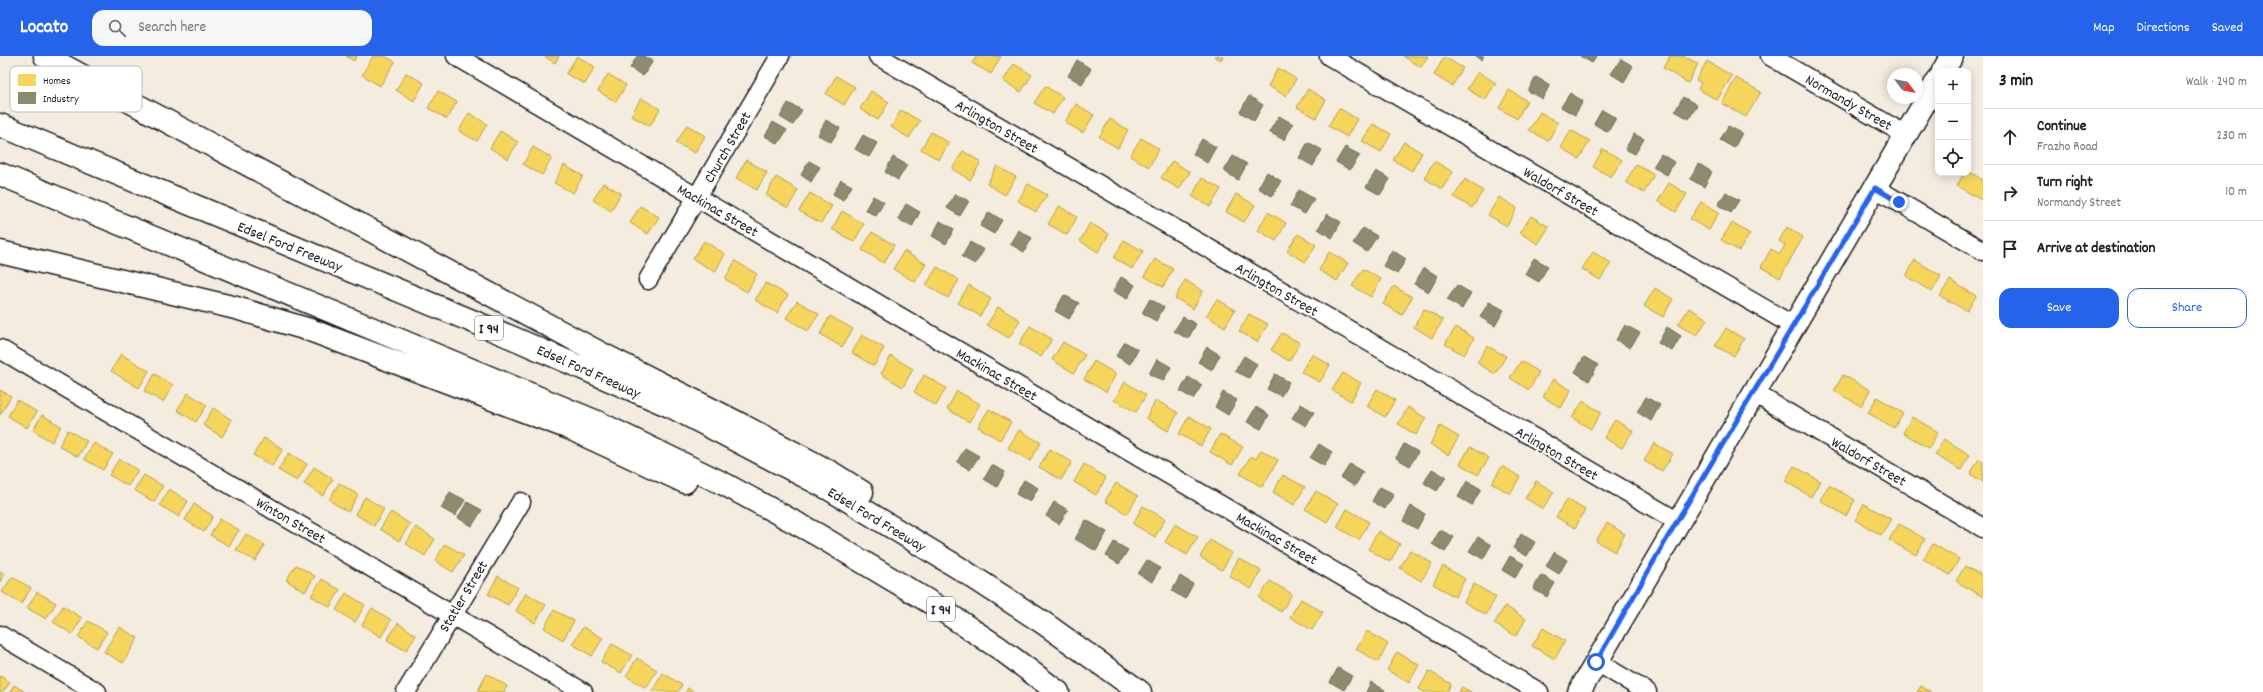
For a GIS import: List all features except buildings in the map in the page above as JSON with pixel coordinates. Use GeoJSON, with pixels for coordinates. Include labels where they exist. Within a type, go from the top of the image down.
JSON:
{"type":"FeatureCollection","features":[{"type":"Feature","properties":{"kind":"main road"},"geometry":{"type":"LineString","coordinates":[[45,56],[64,66]]}},
{"type":"Feature","properties":{"kind":"main road"},"geometry":{"type":"LineString","coordinates":[[1945,68],[1952,56]]}},
{"type":"Feature","properties":{"kind":"main road"},"geometry":{"type":"LineString","coordinates":[[1579,692],[1677,521],[1754,394],[1935,85]]}},
{"type":"Feature","properties":{"kind":"main road"},"geometry":{"type":"LineString","coordinates":[[142,108],[600,353],[832,474],[900,516],[959,568]]}},
{"type":"Feature","properties":{"kind":"main road","name":"Edsel Ford Freeway"},"geometry":{"type":"LineString","coordinates":[[0,125],[512,338],[672,407],[831,490],[959,568],[1045,624],[1140,692]]}},
{"type":"Feature","properties":{"kind":"main road","name":"I 94"},"geometry":{"type":"LineString","coordinates":[[0,174],[597,422],[726,485],[818,534],[933,604],[999,648],[1058,692]]}},
{"type":"Feature","properties":{"kind":"main road"},"geometry":{"type":"LineString","coordinates":[[0,252],[236,308],[310,330],[569,428],[703,490],[818,534]]}},
{"type":"Feature","properties":{"kind":"street","name":"Mackinac Street"},"geometry":{"type":"LineString","coordinates":[[456,56],[1539,692]]}},
{"type":"Feature","properties":{"kind":"street","name":"Church Street"},"geometry":{"type":"LineString","coordinates":[[648,280],[780,56]]}},
{"type":"Feature","properties":{"kind":"street","name":"Arlington Street"},"geometry":{"type":"LineString","coordinates":[[878,56],[1677,521]]}},
{"type":"Feature","properties":{"kind":"street","name":"Waldorf Street"},"geometry":{"type":"LineString","coordinates":[[1329,56],[1794,326]]}},
{"type":"Feature","properties":{"kind":"street","name":"Normandy Street"},"geometry":{"type":"LineString","coordinates":[[1770,56],[1906,135]]}},
{"type":"Feature","properties":{"kind":"street"},"geometry":{"type":"LineString","coordinates":[[1875,188],[1983,251]]}},
{"type":"Feature","properties":{"kind":"street","name":"Winton Street"},"geometry":{"type":"LineString","coordinates":[[0,349],[583,692]]}},
{"type":"Feature","properties":{"kind":"street","name":"Waldorf Street"},"geometry":{"type":"LineString","coordinates":[[1754,394],[1983,528]]}},
{"type":"Feature","properties":{"kind":"street","name":"Statler Street"},"geometry":{"type":"LineString","coordinates":[[406,692],[521,502]]}},
{"type":"Feature","properties":{"kind":"street"},"geometry":{"type":"LineString","coordinates":[[0,635],[97,692]]}},
{"type":"Feature","properties":{"kind":"street"},"geometry":{"type":"LineString","coordinates":[[1596,662],[1647,692]]}},
{"type":"Feature","properties":{"kind":"route"},"geometry":{"type":"LineString","coordinates":[[1596,662],[1677,521],[1754,394],[1875,188],[1899,202]]}}]}
